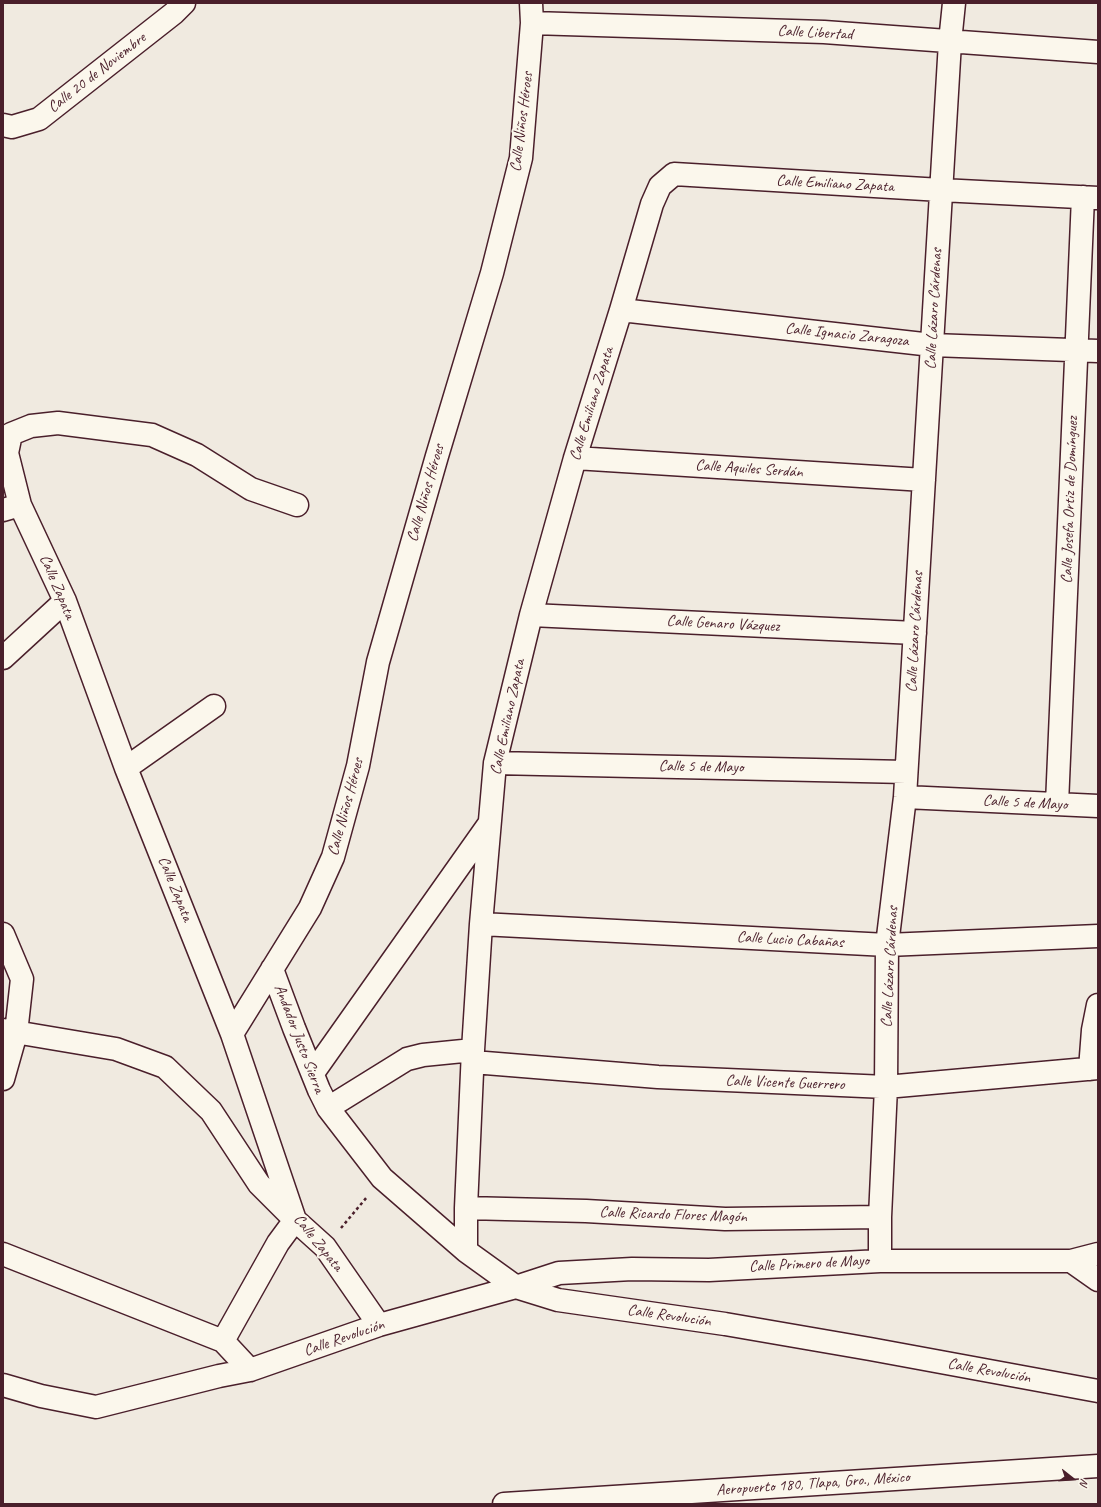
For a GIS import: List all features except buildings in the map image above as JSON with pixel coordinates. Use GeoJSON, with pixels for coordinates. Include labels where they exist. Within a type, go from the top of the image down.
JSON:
{"type":"FeatureCollection","features":[{"type":"Feature","properties":{"kind":"street","name":"Calle 20 de Noviembre"},"geometry":{"type":"LineString","coordinates":[[3,125],[12,127],[39,119],[174,13],[184,3]]}},
{"type":"Feature","properties":{"kind":"street","name":"Calle Lázaro Cárdenas"},"geometry":{"type":"LineString","coordinates":[[880,1261],[880,1217],[886,1087],[887,945],[905,797],[950,42],[954,3]]}},
{"type":"Feature","properties":{"kind":"street","name":"Calle Libertad"},"geometry":{"type":"LineString","coordinates":[[532,13],[1098,52]]}},
{"type":"Feature","properties":{"kind":"street","name":"Calle Niños Héroes"},"geometry":{"type":"LineString","coordinates":[[232,1034],[310,908],[333,857],[358,766],[378,662],[437,456],[492,273],[521,158],[532,13]]}},
{"type":"Feature","properties":{"kind":"street","name":"Calle Emiliano Zapata"},"geometry":{"type":"LineString","coordinates":[[466,1208],[481,924],[495,763],[531,615],[575,458],[652,204],[660,186],[674,174],[941,190],[1091,197]]}},
{"type":"Feature","properties":{"kind":"street","name":"Calle Josefa Ortiz de Domínguez"},"geometry":{"type":"LineString","coordinates":[[1057,804],[1077,350],[1091,197]]}},
{"type":"Feature","properties":{"kind":"street","name":"Calle Ignacio Zaragoza"},"geometry":{"type":"LineString","coordinates":[[621,310],[932,345],[1098,351]]}},
{"type":"Feature","properties":{"kind":"street","name":"Calle Zapata"},"geometry":{"type":"LineString","coordinates":[[297,505],[251,489],[197,455],[152,435],[58,422],[32,426],[11,434],[7,453],[12,507],[65,601],[126,768],[232,1034],[295,1220],[325,1247],[379,1325]]}},
{"type":"Feature","properties":{"kind":"street","name":"Calle Aquiles Serdán"},"geometry":{"type":"LineString","coordinates":[[575,458],[924,480]]}},
{"type":"Feature","properties":{"kind":"street"},"geometry":{"type":"LineString","coordinates":[[3,658],[65,601]]}},
{"type":"Feature","properties":{"kind":"street","name":"Calle Genaro Vázquez"},"geometry":{"type":"LineString","coordinates":[[531,615],[915,633]]}},
{"type":"Feature","properties":{"kind":"street"},"geometry":{"type":"LineString","coordinates":[[126,768],[214,706]]}},
{"type":"Feature","properties":{"kind":"street","name":"Calle 5 de Mayo"},"geometry":{"type":"LineString","coordinates":[[495,763],[906,772]]}},
{"type":"Feature","properties":{"kind":"street","name":"Calle 5 de Mayo"},"geometry":{"type":"LineString","coordinates":[[905,797],[1098,806]]}},
{"type":"Feature","properties":{"kind":"street"},"geometry":{"type":"LineString","coordinates":[[313,1073],[490,823]]}},
{"type":"Feature","properties":{"kind":"street","name":"Calle Lucio Cabañas"},"geometry":{"type":"LineString","coordinates":[[481,924],[887,945],[1098,936]]}},
{"type":"Feature","properties":{"kind":"street"},"geometry":{"type":"LineString","coordinates":[[3,934],[22,979],[10,1031],[3,1079]]}},
{"type":"Feature","properties":{"kind":"street","name":"Andador Justo Sierra"},"geometry":{"type":"LineString","coordinates":[[272,969],[294,1028],[328,1108],[382,1178],[466,1251]]}},
{"type":"Feature","properties":{"kind":"street"},"geometry":{"type":"LineString","coordinates":[[1094,1069],[1093,1030],[1098,1005]]}},
{"type":"Feature","properties":{"kind":"street"},"geometry":{"type":"LineString","coordinates":[[10,1031],[116,1049],[165,1067],[211,1111],[258,1184],[295,1220],[278,1243],[223,1341]]}},
{"type":"Feature","properties":{"kind":"street","name":"Andador Justo Sierra"},"geometry":{"type":"LineString","coordinates":[[328,1108],[407,1059],[423,1054],[473,1056]]}},
{"type":"Feature","properties":{"kind":"street","name":"Calle Vicente Guerrero"},"geometry":{"type":"LineString","coordinates":[[473,1056],[658,1077],[886,1087],[1094,1069]]}},
{"type":"Feature","properties":{"kind":"street"},"geometry":{"type":"LineString","coordinates":[[466,1208],[466,1251],[516,1287]]}},
{"type":"Feature","properties":{"kind":"street","name":"Calle Ricardo Flores Magón"},"geometry":{"type":"LineString","coordinates":[[466,1208],[586,1211],[725,1219],[880,1217]]}},
{"type":"Feature","properties":{"kind":"street"},"geometry":{"type":"LineString","coordinates":[[3,1254],[223,1341],[250,1370]]}},
{"type":"Feature","properties":{"kind":"street","name":"Calle Primero de Mayo"},"geometry":{"type":"LineString","coordinates":[[516,1287],[559,1273],[632,1269],[709,1270],[880,1261],[1071,1260],[1098,1254]]}},
{"type":"Feature","properties":{"kind":"street"},"geometry":{"type":"LineString","coordinates":[[1071,1260],[1098,1280]]}},
{"type":"Feature","properties":{"kind":"street","name":"Calle Revolución"},"geometry":{"type":"LineString","coordinates":[[3,1385],[41,1396],[96,1407],[219,1376],[250,1370],[379,1325],[516,1287],[558,1300],[725,1324],[1098,1390]]}},
{"type":"Feature","properties":{"kind":"street","name":"Aeropuerto 180, Tlapa, Gro., México"},"geometry":{"type":"LineString","coordinates":[[504,1504],[1098,1466]]}},
{"type":"Feature","properties":{"kind":"path"},"geometry":{"type":"LineString","coordinates":[[325,1247],[382,1178]]}}]}
